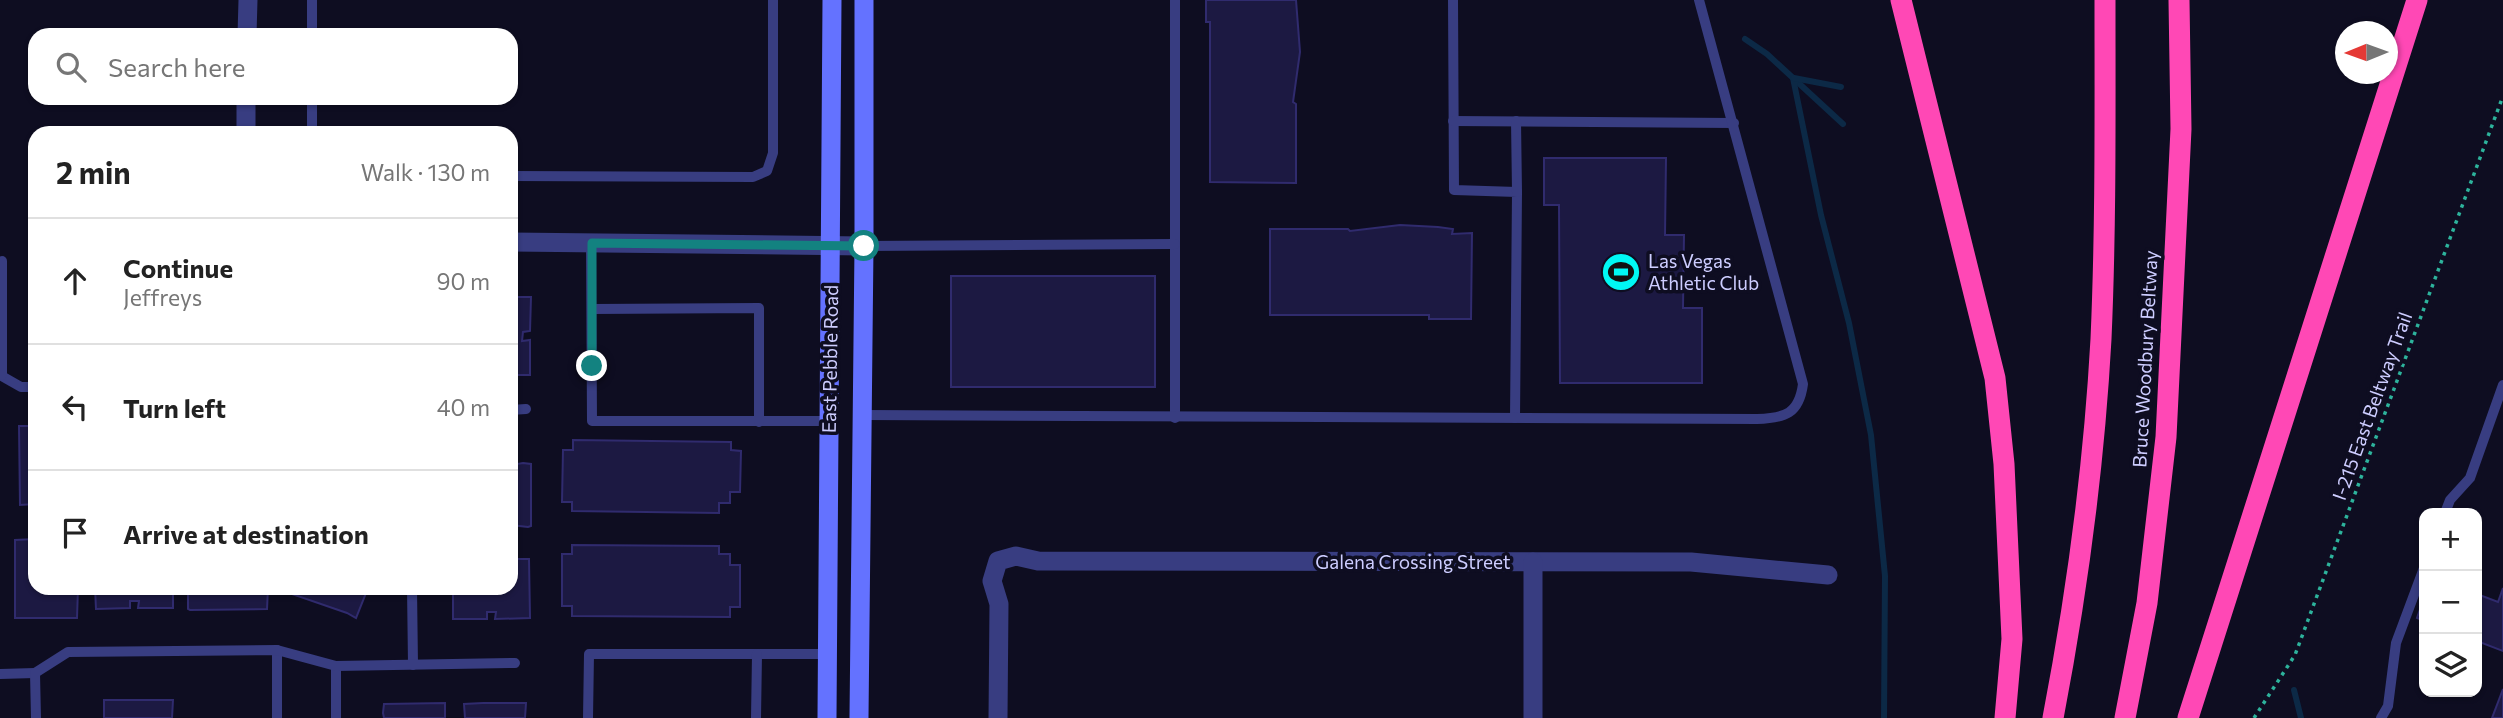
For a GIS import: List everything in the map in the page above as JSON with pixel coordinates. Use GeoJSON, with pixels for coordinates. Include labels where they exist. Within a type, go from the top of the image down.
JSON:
{"type":"FeatureCollection","features":[{"type":"Feature","properties":{"kind":"highway"},"geometry":{"type":"LineString","coordinates":[[1901,0],[1995,378],[2004,464],[2012,639],[2005,718]]}},
{"type":"Feature","properties":{"kind":"highway"},"geometry":{"type":"LineString","coordinates":[[2053,718],[2082,538],[2100,342],[2105,222],[2105,0]]}},
{"type":"Feature","properties":{"kind":"highway","name":"Bruce Woodbury Beltway"},"geometry":{"type":"LineString","coordinates":[[2126,718],[2147,603],[2166,438],[2180,129],[2179,0]]}},
{"type":"Feature","properties":{"kind":"highway"},"geometry":{"type":"LineString","coordinates":[[2188,718],[2415,0]]}},
{"type":"Feature","properties":{"kind":"main road","name":"East Pebble Road"},"geometry":{"type":"LineString","coordinates":[[827,718],[832,0]]}},
{"type":"Feature","properties":{"kind":"main road","name":"East Pebble Road"},"geometry":{"type":"LineString","coordinates":[[859,718],[864,0]]}},
{"type":"Feature","properties":{"kind":"street"},"geometry":{"type":"LineString","coordinates":[[247,28],[248,0]]}},
{"type":"Feature","properties":{"kind":"street"},"geometry":{"type":"LineString","coordinates":[[246,105],[246,126]]}},
{"type":"Feature","properties":{"kind":"street"},"geometry":{"type":"LineString","coordinates":[[518,242],[864,246]]}},
{"type":"Feature","properties":{"kind":"street","name":"Galena Crossing Street"},"geometry":{"type":"LineString","coordinates":[[998,718],[999,604],[992,581],[998,561],[1016,556],[1038,561],[1691,562],[1828,575]]}},
{"type":"Feature","properties":{"kind":"street"},"geometry":{"type":"LineString","coordinates":[[1533,562],[1533,718]]}},
{"type":"Feature","properties":{"kind":"lane"},"geometry":{"type":"LineString","coordinates":[[312,0],[312,28]]}},
{"type":"Feature","properties":{"kind":"lane"},"geometry":{"type":"LineString","coordinates":[[518,176],[753,177],[767,171],[774,153],[773,0]]}},
{"type":"Feature","properties":{"kind":"lane"},"geometry":{"type":"LineString","coordinates":[[1175,0],[1175,418]]}},
{"type":"Feature","properties":{"kind":"lane"},"geometry":{"type":"LineString","coordinates":[[1453,0],[1454,190],[1517,191]]}},
{"type":"Feature","properties":{"kind":"lane"},"geometry":{"type":"LineString","coordinates":[[863,415],[1776,418],[1790,413],[1801,399],[1802,384],[1699,0]]}},
{"type":"Feature","properties":{"kind":"lane"},"geometry":{"type":"LineString","coordinates":[[312,105],[312,126]]}},
{"type":"Feature","properties":{"kind":"lane"},"geometry":{"type":"LineString","coordinates":[[1453,121],[1734,123]]}},
{"type":"Feature","properties":{"kind":"lane"},"geometry":{"type":"LineString","coordinates":[[1515,418],[1516,121]]}},
{"type":"Feature","properties":{"kind":"lane"},"geometry":{"type":"LineString","coordinates":[[592,243],[592,421],[828,421]]}},
{"type":"Feature","properties":{"kind":"lane"},"geometry":{"type":"LineString","coordinates":[[864,246],[1175,244]]}},
{"type":"Feature","properties":{"kind":"lane"},"geometry":{"type":"LineString","coordinates":[[2,261],[1,375],[21,387],[28,387]]}},
{"type":"Feature","properties":{"kind":"lane"},"geometry":{"type":"LineString","coordinates":[[592,309],[759,308],[759,422]]}},
{"type":"Feature","properties":{"kind":"lane"},"geometry":{"type":"LineString","coordinates":[[2447,508],[2450,500],[2470,478],[2503,385]]}},
{"type":"Feature","properties":{"kind":"lane"},"geometry":{"type":"LineString","coordinates":[[518,410],[526,409]]}},
{"type":"Feature","properties":{"kind":"lane"},"geometry":{"type":"LineString","coordinates":[[2381,718],[2388,706],[2396,643],[2423,571]]}},
{"type":"Feature","properties":{"kind":"lane"},"geometry":{"type":"LineString","coordinates":[[412,595],[413,665]]}},
{"type":"Feature","properties":{"kind":"lane"},"geometry":{"type":"LineString","coordinates":[[0,674],[35,673],[68,652],[277,650],[336,666],[515,663]]}},
{"type":"Feature","properties":{"kind":"lane"},"geometry":{"type":"LineString","coordinates":[[277,650],[278,718]]}},
{"type":"Feature","properties":{"kind":"lane"},"geometry":{"type":"LineString","coordinates":[[588,718],[589,654],[828,654]]}},
{"type":"Feature","properties":{"kind":"lane"},"geometry":{"type":"LineString","coordinates":[[756,718],[757,654]]}},
{"type":"Feature","properties":{"kind":"lane"},"geometry":{"type":"LineString","coordinates":[[336,666],[336,718]]}},
{"type":"Feature","properties":{"kind":"lane"},"geometry":{"type":"LineString","coordinates":[[35,673],[36,718]]}},
{"type":"Feature","properties":{"kind":"path","name":"I-215 East Beltway Trail"},"geometry":{"type":"LineString","coordinates":[[2254,718],[2295,654],[2503,96]]}},
{"type":"Feature","properties":{"kind":"building"},"geometry":{"type":"Polygon","coordinates":[[[1206,0],[1296,0],[1300,52],[1293,102],[1296,104],[1296,183],[1210,182],[1210,22],[1206,22],[1206,0]]]}},
{"type":"Feature","properties":{"kind":"building","name":"Las Vegas Athletic Club"},"geometry":{"type":"Polygon","coordinates":[[[1544,158],[1666,158],[1665,235],[1684,235],[1683,308],[1702,308],[1702,383],[1560,383],[1559,205],[1544,205],[1544,158]]]}},
{"type":"Feature","properties":{"kind":"building"},"geometry":{"type":"Polygon","coordinates":[[[1400,225],[1453,229],[1452,234],[1472,233],[1471,319],[1429,319],[1429,315],[1270,315],[1270,229],[1350,231],[1400,225]]]}},
{"type":"Feature","properties":{"kind":"building"},"geometry":{"type":"Polygon","coordinates":[[[951,276],[1155,276],[1155,387],[951,387],[951,276]]]}},
{"type":"Feature","properties":{"kind":"building"},"geometry":{"type":"Polygon","coordinates":[[[518,297],[531,297],[530,331],[523,332],[522,341],[530,340],[530,375],[518,375],[518,297]]]}},
{"type":"Feature","properties":{"kind":"building"},"geometry":{"type":"Polygon","coordinates":[[[19,426],[28,426],[28,504],[20,505],[19,426]]]}},
{"type":"Feature","properties":{"kind":"building"},"geometry":{"type":"Polygon","coordinates":[[[573,440],[731,442],[731,450],[741,451],[740,492],[730,492],[730,503],[719,503],[719,513],[572,511],[572,502],[562,502],[563,450],[573,450],[573,440]]]}},
{"type":"Feature","properties":{"kind":"building"},"geometry":{"type":"Polygon","coordinates":[[[518,464],[531,464],[531,526],[528,527],[518,526],[518,464]]]}},
{"type":"Feature","properties":{"kind":"building"},"geometry":{"type":"Polygon","coordinates":[[[28,539],[28,595],[78,595],[77,618],[15,618],[15,540],[28,539]]]}},
{"type":"Feature","properties":{"kind":"building"},"geometry":{"type":"Polygon","coordinates":[[[572,545],[719,546],[719,554],[730,554],[730,565],[740,565],[740,607],[730,607],[730,617],[572,616],[572,606],[562,606],[562,554],[572,554],[572,545]]]}},
{"type":"Feature","properties":{"kind":"building"},"geometry":{"type":"Polygon","coordinates":[[[518,559],[529,559],[530,618],[495,619],[496,612],[487,612],[487,619],[453,619],[453,595],[518,595],[518,559]]]}},
{"type":"Feature","properties":{"kind":"building"},"geometry":{"type":"Polygon","coordinates":[[[2503,588],[2503,651],[2482,643],[2482,596],[2498,602],[2503,588]]]}},
{"type":"Feature","properties":{"kind":"building"},"geometry":{"type":"Polygon","coordinates":[[[95,595],[173,595],[173,608],[138,608],[139,601],[130,601],[130,608],[96,609],[95,595]]]}},
{"type":"Feature","properties":{"kind":"building"},"geometry":{"type":"Polygon","coordinates":[[[188,595],[268,595],[267,609],[188,609],[188,595]]]}},
{"type":"Feature","properties":{"kind":"building"},"geometry":{"type":"Polygon","coordinates":[[[295,595],[365,595],[356,618],[295,595]]]}},
{"type":"Feature","properties":{"kind":"building"},"geometry":{"type":"Polygon","coordinates":[[[2503,689],[2503,718],[2492,718],[2503,689]]]}},
{"type":"Feature","properties":{"kind":"building"},"geometry":{"type":"Polygon","coordinates":[[[104,700],[173,700],[172,718],[104,718],[104,700]]]}},
{"type":"Feature","properties":{"kind":"building"},"geometry":{"type":"Polygon","coordinates":[[[445,703],[445,718],[384,718],[384,704],[445,703]]]}},
{"type":"Feature","properties":{"kind":"building"},"geometry":{"type":"Polygon","coordinates":[[[526,703],[525,718],[465,718],[464,704],[526,703]]]}},
{"type":"Feature","properties":{"kind":"waterway"},"geometry":{"type":"LineString","coordinates":[[1745,39],[1767,54],[1843,124]]}},
{"type":"Feature","properties":{"kind":"waterway"},"geometry":{"type":"LineString","coordinates":[[1793,78],[1821,215],[1849,323],[1871,435],[1885,576],[1884,718]]}},
{"type":"Feature","properties":{"kind":"waterway"},"geometry":{"type":"LineString","coordinates":[[1794,78],[1841,87]]}},
{"type":"Feature","properties":{"kind":"waterway"},"geometry":{"type":"LineString","coordinates":[[2294,690],[2301,718]]}},
{"type":"Feature","properties":{"kind":"place","name":"Las Vegas Athletic Club"},"geometry":{"type":"Point","coordinates":[1621,272]}},
{"type":"Feature","properties":{"kind":"route"},"geometry":{"type":"LineString","coordinates":[[592,366],[592,243],[864,246]]}}]}
